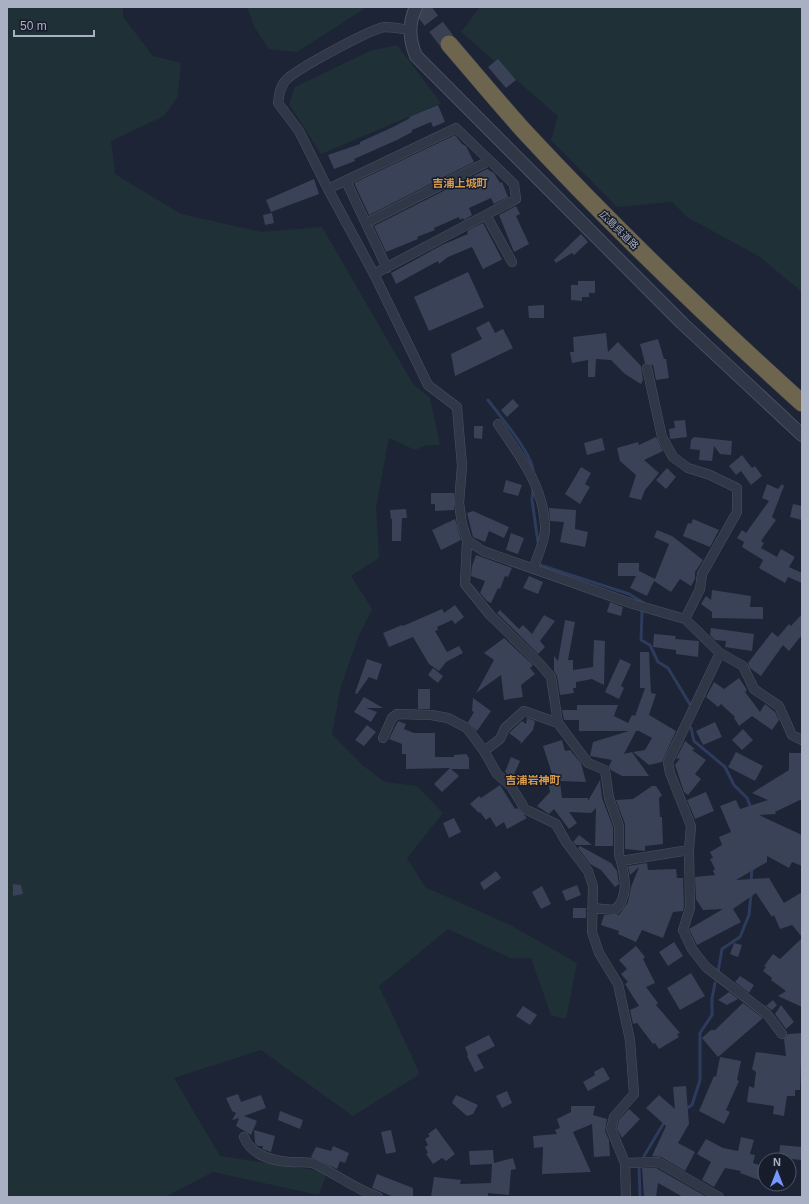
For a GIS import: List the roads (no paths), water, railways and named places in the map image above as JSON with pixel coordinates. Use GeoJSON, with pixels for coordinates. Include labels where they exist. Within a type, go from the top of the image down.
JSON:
{"type":"FeatureCollection","features":[{"type":"Feature","properties":{"kind":"highway","name":"広島呉道路"},"geometry":{"type":"LineString","coordinates":[[449,44],[523,130],[601,212],[723,331],[802,403]]}},
{"type":"Feature","properties":{"kind":"street"},"geometry":{"type":"LineString","coordinates":[[416,7],[411,17],[410,30],[411,44],[416,56],[682,323],[802,434]]}},
{"type":"Feature","properties":{"kind":"street"},"geometry":{"type":"LineString","coordinates":[[410,30],[385,27],[372,31],[310,63],[285,80],[280,91],[278,103],[300,131],[328,189],[374,274],[428,386],[457,407],[462,466],[459,503],[462,524],[467,540],[465,584],[490,615],[540,664],[551,677],[558,723],[588,763],[605,770],[608,798],[619,826],[619,855],[625,881],[622,904],[615,910],[592,908]]}},
{"type":"Feature","properties":{"kind":"street"},"geometry":{"type":"LineString","coordinates":[[328,189],[456,128],[514,184],[516,199],[388,268],[374,274]]}},
{"type":"Feature","properties":{"kind":"street"},"geometry":{"type":"LineString","coordinates":[[366,223],[489,161]]}},
{"type":"Feature","properties":{"kind":"street"},"geometry":{"type":"LineString","coordinates":[[346,181],[388,268]]}},
{"type":"Feature","properties":{"kind":"street"},"geometry":{"type":"LineString","coordinates":[[486,215],[512,262]]}},
{"type":"Feature","properties":{"kind":"street"},"geometry":{"type":"LineString","coordinates":[[647,368],[662,437],[673,457],[688,468],[710,475],[737,488],[737,512],[702,574],[700,589],[685,619]]}},
{"type":"Feature","properties":{"kind":"street"},"geometry":{"type":"LineString","coordinates":[[498,424],[524,462],[539,490],[546,528],[533,569]]}},
{"type":"Feature","properties":{"kind":"street"},"geometry":{"type":"LineString","coordinates":[[467,540],[483,551],[633,604],[685,619],[720,653],[743,666],[754,688],[779,706],[792,736],[802,740]]}},
{"type":"Feature","properties":{"kind":"street"},"geometry":{"type":"LineString","coordinates":[[720,653],[668,762],[670,773],[691,826],[689,850],[690,908],[684,930],[692,949],[706,967],[767,1014],[782,1034]]}},
{"type":"Feature","properties":{"kind":"street"},"geometry":{"type":"LineString","coordinates":[[484,750],[500,739],[505,728],[524,711],[558,723]]}},
{"type":"Feature","properties":{"kind":"street"},"geometry":{"type":"LineString","coordinates":[[383,738],[392,718],[397,714],[431,715],[448,718],[467,728],[484,750],[497,774],[510,786],[525,809],[556,824],[566,842],[592,878],[592,932],[599,953],[618,984],[630,1040],[634,1094],[614,1117],[611,1129],[625,1163],[626,1197]]}},
{"type":"Feature","properties":{"kind":"street"},"geometry":{"type":"LineString","coordinates":[[621,861],[689,850]]}},
{"type":"Feature","properties":{"kind":"street"},"geometry":{"type":"LineString","coordinates":[[244,1137],[252,1151],[274,1160],[312,1163],[342,1177],[363,1192],[378,1197]]}},
{"type":"Feature","properties":{"kind":"street"},"geometry":{"type":"LineString","coordinates":[[625,1163],[658,1162],[719,1197]]}},
{"type":"Feature","properties":{"kind":"waterway"},"geometry":{"type":"LineString","coordinates":[[488,400],[522,446],[532,465],[533,472]]}},
{"type":"Feature","properties":{"kind":"waterway"},"geometry":{"type":"LineString","coordinates":[[533,488],[532,500],[538,542]]}},
{"type":"Feature","properties":{"kind":"waterway"},"geometry":{"type":"LineString","coordinates":[[540,565],[629,594],[644,603]]}},
{"type":"Feature","properties":{"kind":"waterway"},"geometry":{"type":"LineString","coordinates":[[642,612],[641,640],[650,645],[658,662],[668,668],[691,706]]}},
{"type":"Feature","properties":{"kind":"waterway"},"geometry":{"type":"LineString","coordinates":[[691,728],[694,741],[725,767],[734,785],[747,798],[751,808]]}},
{"type":"Feature","properties":{"kind":"waterway"},"geometry":{"type":"LineString","coordinates":[[751,883],[752,868]]}},
{"type":"Feature","properties":{"kind":"waterway"},"geometry":{"type":"LineString","coordinates":[[718,972],[722,949],[740,937],[749,915],[751,894]]}},
{"type":"Feature","properties":{"kind":"waterway"},"geometry":{"type":"LineString","coordinates":[[684,1110],[692,1105],[700,1080],[700,1033],[712,1015],[712,999],[715,983]]}},
{"type":"Feature","properties":{"kind":"waterway"},"geometry":{"type":"LineString","coordinates":[[644,1156],[665,1121]]}},
{"type":"Feature","properties":{"kind":"waterway"},"geometry":{"type":"LineString","coordinates":[[639,1166],[640,1197]]}},
{"type":"Feature","properties":{"kind":"tunnel"},"geometry":{"type":"LineString","coordinates":[[421,7],[449,44]]}},
{"type":"Feature","properties":{"kind":"district","name":"吉浦上城町"},"geometry":{"type":"Point","coordinates":[460,183]}},
{"type":"Feature","properties":{"kind":"district","name":"吉浦岩神町"},"geometry":{"type":"Point","coordinates":[533,780]}}]}
